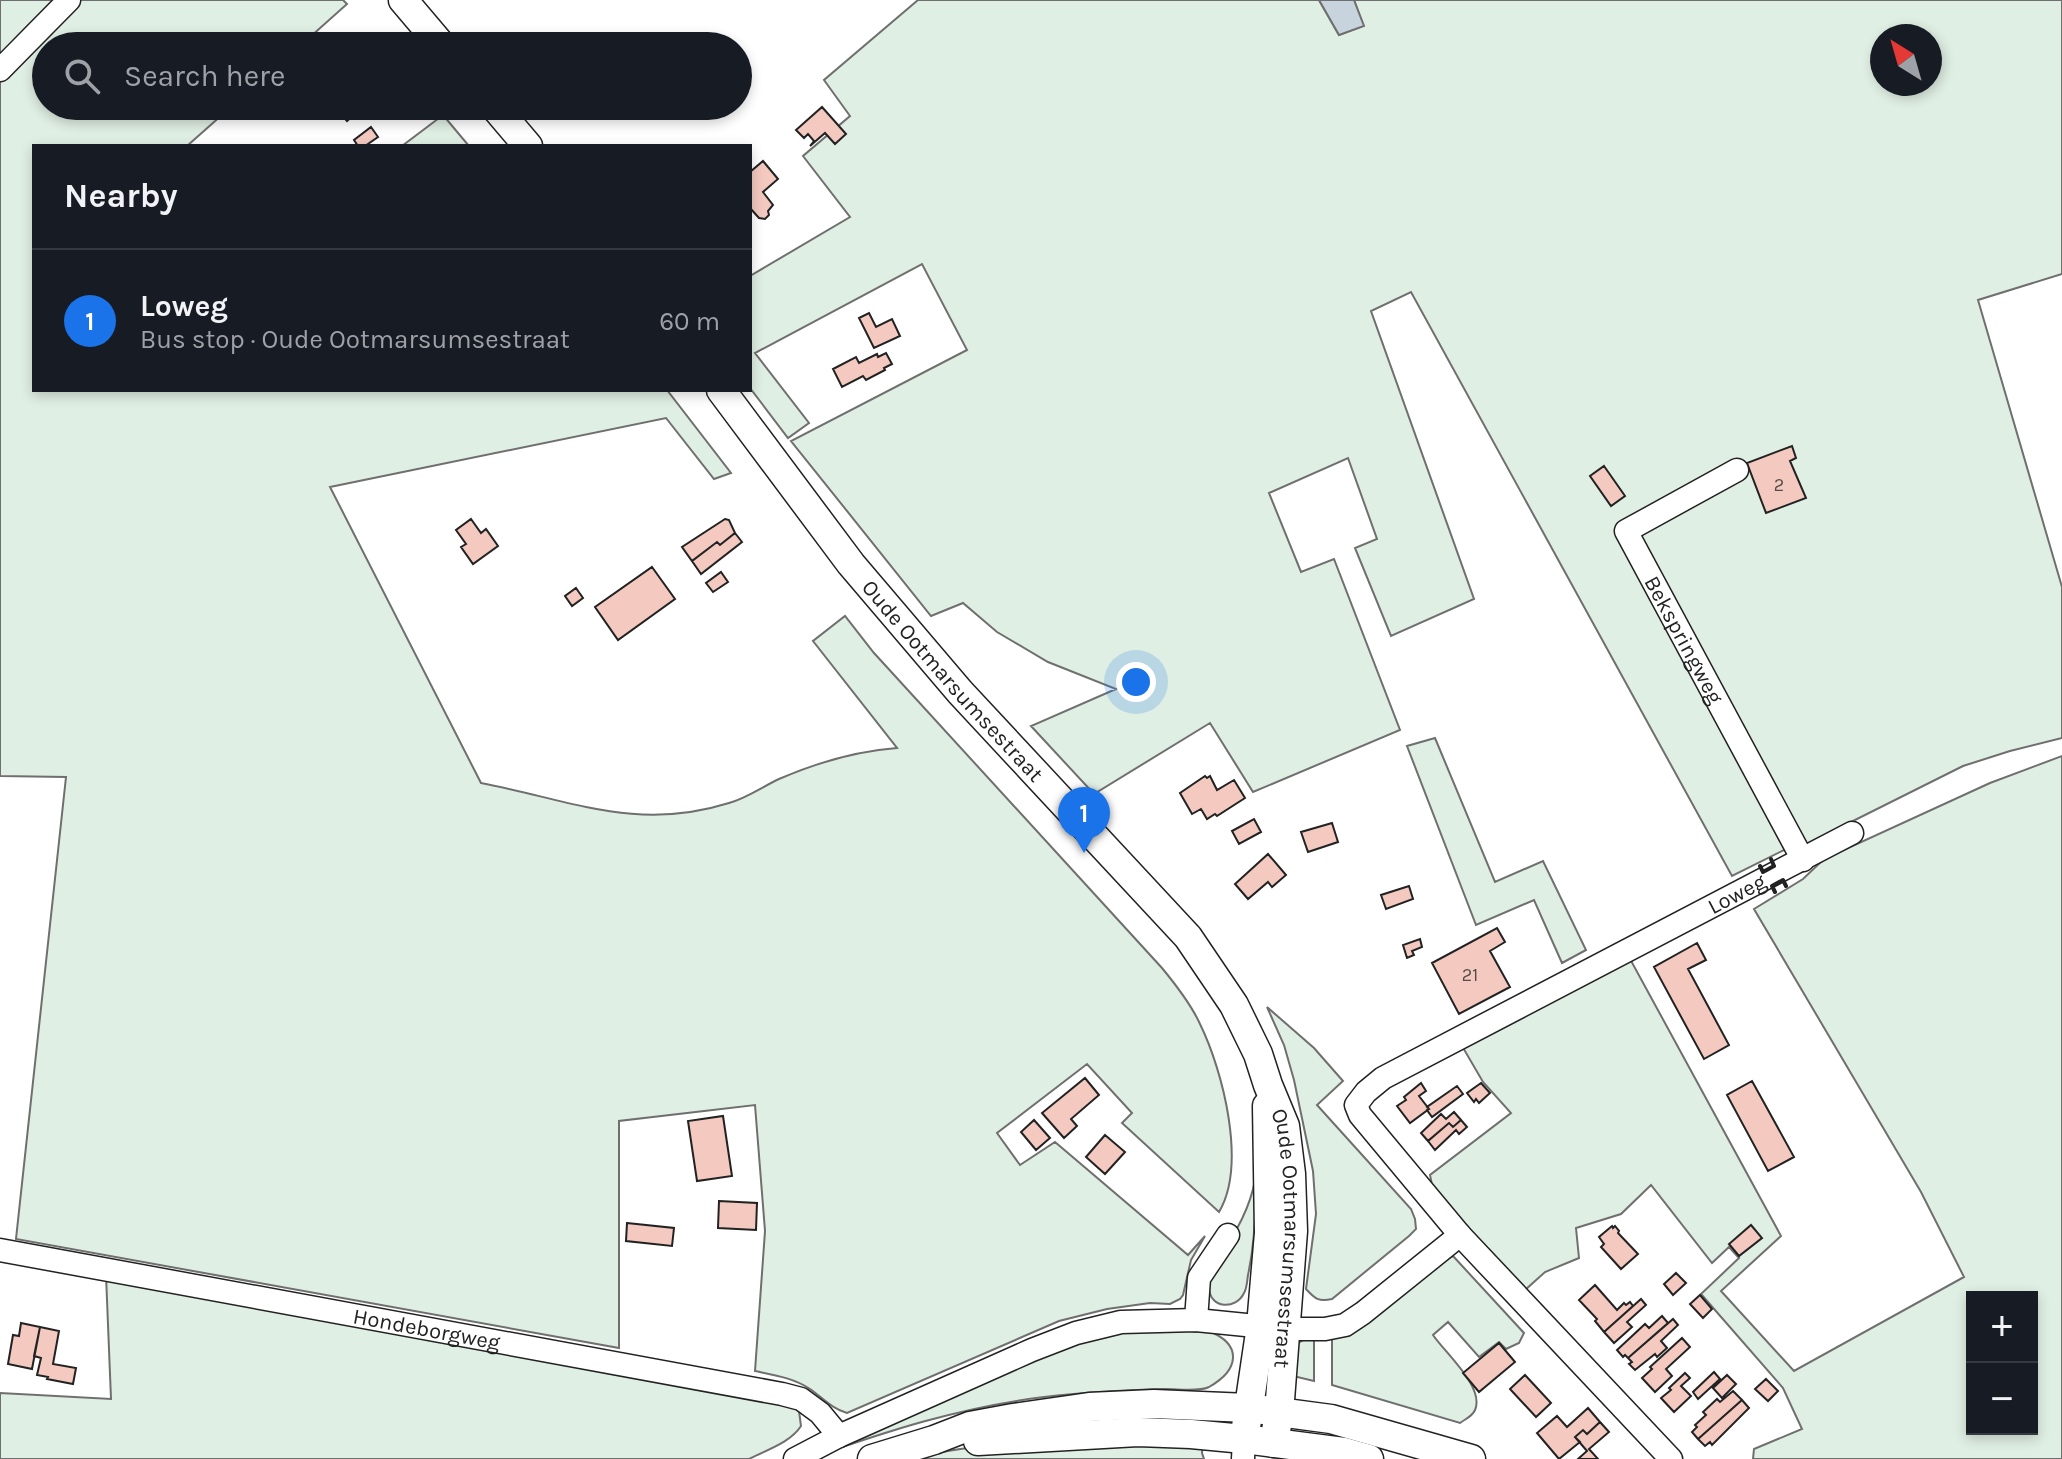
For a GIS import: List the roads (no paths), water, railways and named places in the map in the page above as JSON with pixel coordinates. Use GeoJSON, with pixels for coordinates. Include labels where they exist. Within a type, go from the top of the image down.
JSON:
{"type":"FeatureCollection","features":[{"type":"Feature","properties":{"kind":"main road"},"geometry":{"type":"LineString","coordinates":[[403,0],[430,32]]}},
{"type":"Feature","properties":{"kind":"main road"},"geometry":{"type":"LineString","coordinates":[[506,120],[526,144]]}},
{"type":"Feature","properties":{"kind":"main road","name":"Oude Ootmarsumsestraat"},"geometry":{"type":"LineString","coordinates":[[722,392],[851,564],[930,657],[1188,937],[1234,1005],[1258,1054],[1268,1085],[1269,1233],[1279,1413],[1273,1451]]}},
{"type":"Feature","properties":{"kind":"main road","name":"Oude Ootmarsumsestraat"},"geometry":{"type":"LineString","coordinates":[[1244,1449],[1248,1408],[1274,1327]]}},
{"type":"Feature","properties":{"kind":"main road"},"geometry":{"type":"LineString","coordinates":[[872,1459],[970,1426],[1089,1407],[1154,1404],[1248,1408],[1331,1419],[1471,1459]]}},
{"type":"Feature","properties":{"kind":"main road"},"geometry":{"type":"LineString","coordinates":[[934,1440],[960,1443],[1012,1437],[1138,1432],[1244,1449],[1344,1452],[1369,1459]]}},
{"type":"Feature","properties":{"kind":"street"},"geometry":{"type":"LineString","coordinates":[[37,32],[69,0]]}},
{"type":"Feature","properties":{"kind":"street"},"geometry":{"type":"LineString","coordinates":[[0,70],[32,38]]}},
{"type":"Feature","properties":{"kind":"street","name":"Bekspringweg"},"geometry":{"type":"LineString","coordinates":[[1737,470],[1626,531],[1803,860]]}},
{"type":"Feature","properties":{"kind":"street","name":"Loweg"},"geometry":{"type":"LineString","coordinates":[[1460,1235],[1360,1115],[1356,1105],[1366,1092],[1383,1078],[1852,833]]}},
{"type":"Feature","properties":{"kind":"street"},"geometry":{"type":"LineString","coordinates":[[1196,1320],[1199,1278],[1228,1235]]}},
{"type":"Feature","properties":{"kind":"street"},"geometry":{"type":"LineString","coordinates":[[795,1459],[839,1436],[1032,1350],[1076,1333],[1121,1322],[1196,1320],[1325,1329],[1345,1325],[1460,1235],[1671,1459]]}},
{"type":"Feature","properties":{"kind":"street","name":"Hondeborgweg"},"geometry":{"type":"LineString","coordinates":[[0,1250],[782,1394],[801,1399],[820,1413],[839,1436]]}},
{"type":"Feature","properties":{"kind":"place","name":"Loweg"},"geometry":{"type":"Point","coordinates":[1084,853]}}]}
